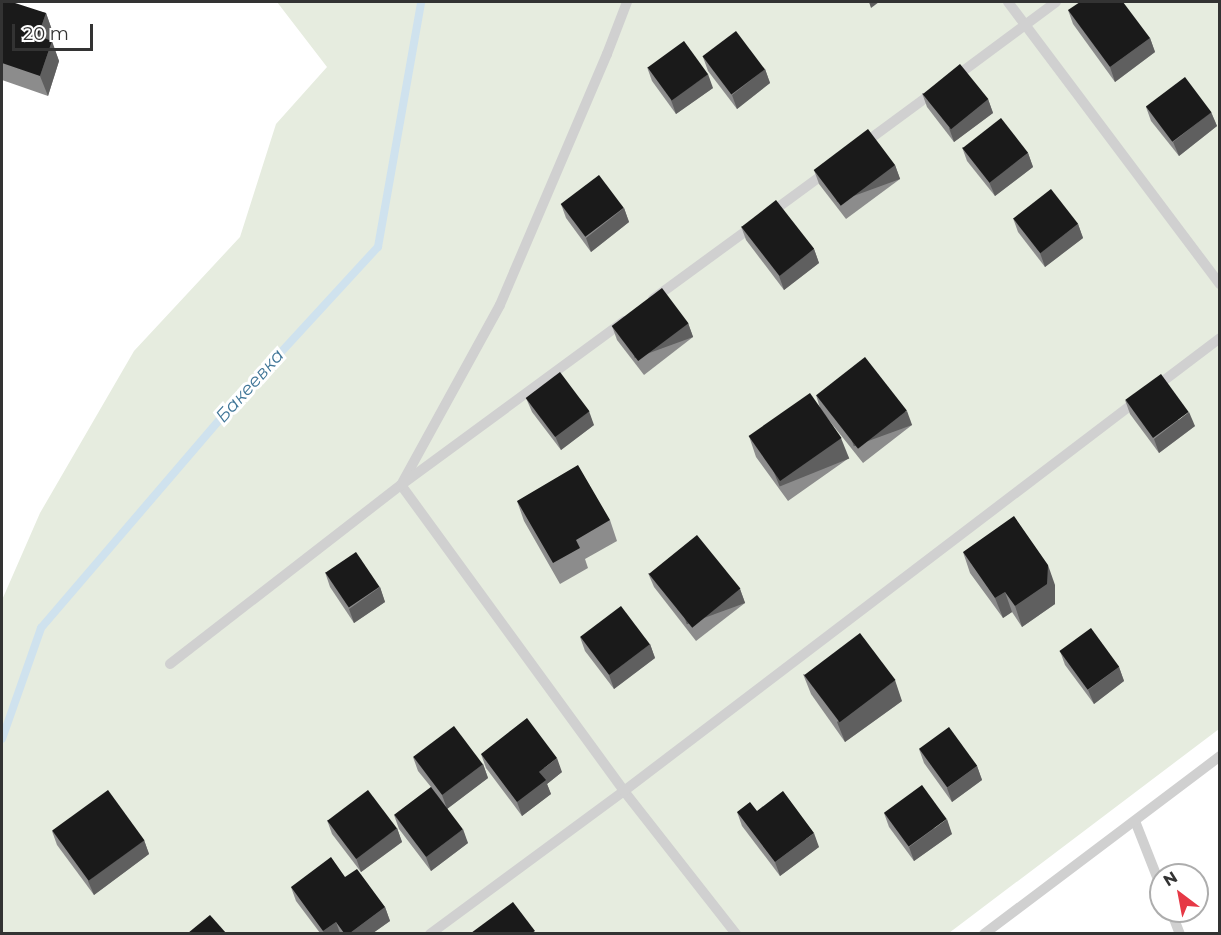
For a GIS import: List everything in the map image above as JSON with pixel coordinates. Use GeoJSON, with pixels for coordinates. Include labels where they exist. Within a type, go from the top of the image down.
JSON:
{"type":"FeatureCollection","features":[{"type":"Feature","properties":{"kind":"lane"},"geometry":{"type":"LineString","coordinates":[[401,485],[500,305],[627,2]]}},
{"type":"Feature","properties":{"kind":"lane"},"geometry":{"type":"LineString","coordinates":[[1008,2],[1220,284]]}},
{"type":"Feature","properties":{"kind":"lane"},"geometry":{"type":"LineString","coordinates":[[852,152],[1056,2]]}},
{"type":"Feature","properties":{"kind":"lane"},"geometry":{"type":"LineString","coordinates":[[641,308],[843,159]]}},
{"type":"Feature","properties":{"kind":"lane"},"geometry":{"type":"LineString","coordinates":[[170,664],[401,485],[632,315]]}},
{"type":"Feature","properties":{"kind":"lane"},"geometry":{"type":"LineString","coordinates":[[430,933],[624,791],[1220,338]]}},
{"type":"Feature","properties":{"kind":"lane"},"geometry":{"type":"LineString","coordinates":[[401,485],[624,791],[736,933]]}},
{"type":"Feature","properties":{"kind":"lane"},"geometry":{"type":"LineString","coordinates":[[984,933],[1220,756]]}},
{"type":"Feature","properties":{"kind":"lane"},"geometry":{"type":"LineString","coordinates":[[1135,821],[1152,863]]}},
{"type":"Feature","properties":{"kind":"shaded area"},"geometry":{"type":"Polygon","coordinates":[[[277,2],[1219,2],[1219,729],[949,933],[2,934],[2,600],[40,513],[134,351],[240,237],[276,124],[327,67],[277,2]]]}},
{"type":"Feature","properties":{"kind":"building"},"geometry":{"type":"Polygon","coordinates":[[[2,2],[12,2],[46,13],[38,36],[52,41],[40,76],[2,63],[2,2]]]}},
{"type":"Feature","properties":{"kind":"building"},"geometry":{"type":"Polygon","coordinates":[[[1080,2],[1123,2],[1150,38],[1110,67],[1068,10],[1080,2]]]}},
{"type":"Feature","properties":{"kind":"building"},"geometry":{"type":"Polygon","coordinates":[[[736,31],[765,69],[731,95],[702,56],[736,31]]]}},
{"type":"Feature","properties":{"kind":"building"},"geometry":{"type":"Polygon","coordinates":[[[684,41],[708,74],[672,101],[648,67],[684,41]]]}},
{"type":"Feature","properties":{"kind":"building"},"geometry":{"type":"Polygon","coordinates":[[[960,64],[988,99],[951,129],[923,94],[960,64]]]}},
{"type":"Feature","properties":{"kind":"building"},"geometry":{"type":"Polygon","coordinates":[[[1185,77],[1211,112],[1172,142],[1146,106],[1185,77]]]}},
{"type":"Feature","properties":{"kind":"building"},"geometry":{"type":"Polygon","coordinates":[[[1001,118],[1028,153],[989,183],[962,148],[1001,118]]]}},
{"type":"Feature","properties":{"kind":"building"},"geometry":{"type":"Polygon","coordinates":[[[868,129],[895,165],[841,206],[814,170],[868,129]]]}},
{"type":"Feature","properties":{"kind":"building"},"geometry":{"type":"Polygon","coordinates":[[[599,175],[624,208],[585,237],[561,204],[599,175]]]}},
{"type":"Feature","properties":{"kind":"building"},"geometry":{"type":"Polygon","coordinates":[[[1051,189],[1078,224],[1040,253],[1013,219],[1051,189]]]}},
{"type":"Feature","properties":{"kind":"building"},"geometry":{"type":"Polygon","coordinates":[[[776,200],[814,249],[779,276],[741,227],[776,200]]]}},
{"type":"Feature","properties":{"kind":"building"},"geometry":{"type":"Polygon","coordinates":[[[662,288],[688,323],[638,361],[612,326],[662,288]]]}},
{"type":"Feature","properties":{"kind":"building"},"geometry":{"type":"Polygon","coordinates":[[[865,357],[907,411],[858,449],[816,395],[865,357]]]}},
{"type":"Feature","properties":{"kind":"building"},"geometry":{"type":"Polygon","coordinates":[[[560,372],[589,411],[555,437],[526,398],[560,372]]]}},
{"type":"Feature","properties":{"kind":"building"},"geometry":{"type":"Polygon","coordinates":[[[1161,374],[1189,412],[1153,438],[1125,400],[1161,374]]]}},
{"type":"Feature","properties":{"kind":"building"},"geometry":{"type":"Polygon","coordinates":[[[810,393],[842,438],[780,481],[749,436],[810,393]]]}},
{"type":"Feature","properties":{"kind":"building"},"geometry":{"type":"Polygon","coordinates":[[[578,465],[610,520],[576,540],[580,548],[553,563],[517,501],[578,465]]]}},
{"type":"Feature","properties":{"kind":"building"},"geometry":{"type":"Polygon","coordinates":[[[1014,516],[1048,565],[1047,584],[1015,606],[1005,592],[995,598],[963,552],[1014,516]]]}},
{"type":"Feature","properties":{"kind":"building"},"geometry":{"type":"Polygon","coordinates":[[[697,535],[740,589],[692,628],[649,574],[697,535]]]}},
{"type":"Feature","properties":{"kind":"building"},"geometry":{"type":"Polygon","coordinates":[[[356,552],[379,587],[349,608],[325,573],[356,552]]]}},
{"type":"Feature","properties":{"kind":"building"},"geometry":{"type":"Polygon","coordinates":[[[621,606],[650,644],[609,675],[580,637],[621,606]]]}},
{"type":"Feature","properties":{"kind":"building"},"geometry":{"type":"Polygon","coordinates":[[[1091,628],[1119,667],[1088,690],[1059,651],[1091,628]]]}},
{"type":"Feature","properties":{"kind":"building"},"geometry":{"type":"Polygon","coordinates":[[[860,633],[896,680],[840,722],[804,675],[860,633]]]}},
{"type":"Feature","properties":{"kind":"building"},"geometry":{"type":"Polygon","coordinates":[[[527,718],[557,758],[539,772],[546,780],[517,802],[481,754],[527,718]]]}},
{"type":"Feature","properties":{"kind":"building"},"geometry":{"type":"Polygon","coordinates":[[[454,726],[483,764],[442,795],[413,757],[454,726]]]}},
{"type":"Feature","properties":{"kind":"building"},"geometry":{"type":"Polygon","coordinates":[[[949,727],[977,766],[947,788],[919,749],[949,727]]]}},
{"type":"Feature","properties":{"kind":"building"},"geometry":{"type":"Polygon","coordinates":[[[922,785],[947,819],[909,847],[884,813],[922,785]]]}},
{"type":"Feature","properties":{"kind":"building"},"geometry":{"type":"Polygon","coordinates":[[[431,787],[463,829],[426,857],[394,815],[431,787]]]}},
{"type":"Feature","properties":{"kind":"building"},"geometry":{"type":"Polygon","coordinates":[[[108,790],[144,840],[89,881],[52,831],[108,790]]]}},
{"type":"Feature","properties":{"kind":"building"},"geometry":{"type":"Polygon","coordinates":[[[368,790],[397,828],[356,859],[327,821],[368,790]]]}},
{"type":"Feature","properties":{"kind":"building"},"geometry":{"type":"Polygon","coordinates":[[[783,791],[814,833],[775,862],[737,812],[750,802],[757,811],[783,791]]]}},
{"type":"Feature","properties":{"kind":"building"},"geometry":{"type":"Polygon","coordinates":[[[331,857],[345,877],[357,869],[385,907],[350,933],[344,933],[336,922],[323,931],[291,887],[331,857]]]}},
{"type":"Feature","properties":{"kind":"building"},"geometry":{"type":"Polygon","coordinates":[[[513,902],[535,931],[532,933],[471,933],[513,902]]]}},
{"type":"Feature","properties":{"kind":"building"},"geometry":{"type":"Polygon","coordinates":[[[210,915],[226,933],[188,933],[210,915]]]}},
{"type":"Feature","properties":{"kind":"waterway","name":"Бакеевка"},"geometry":{"type":"LineString","coordinates":[[2,739],[41,628],[227,411],[378,247],[421,2]]}}]}
